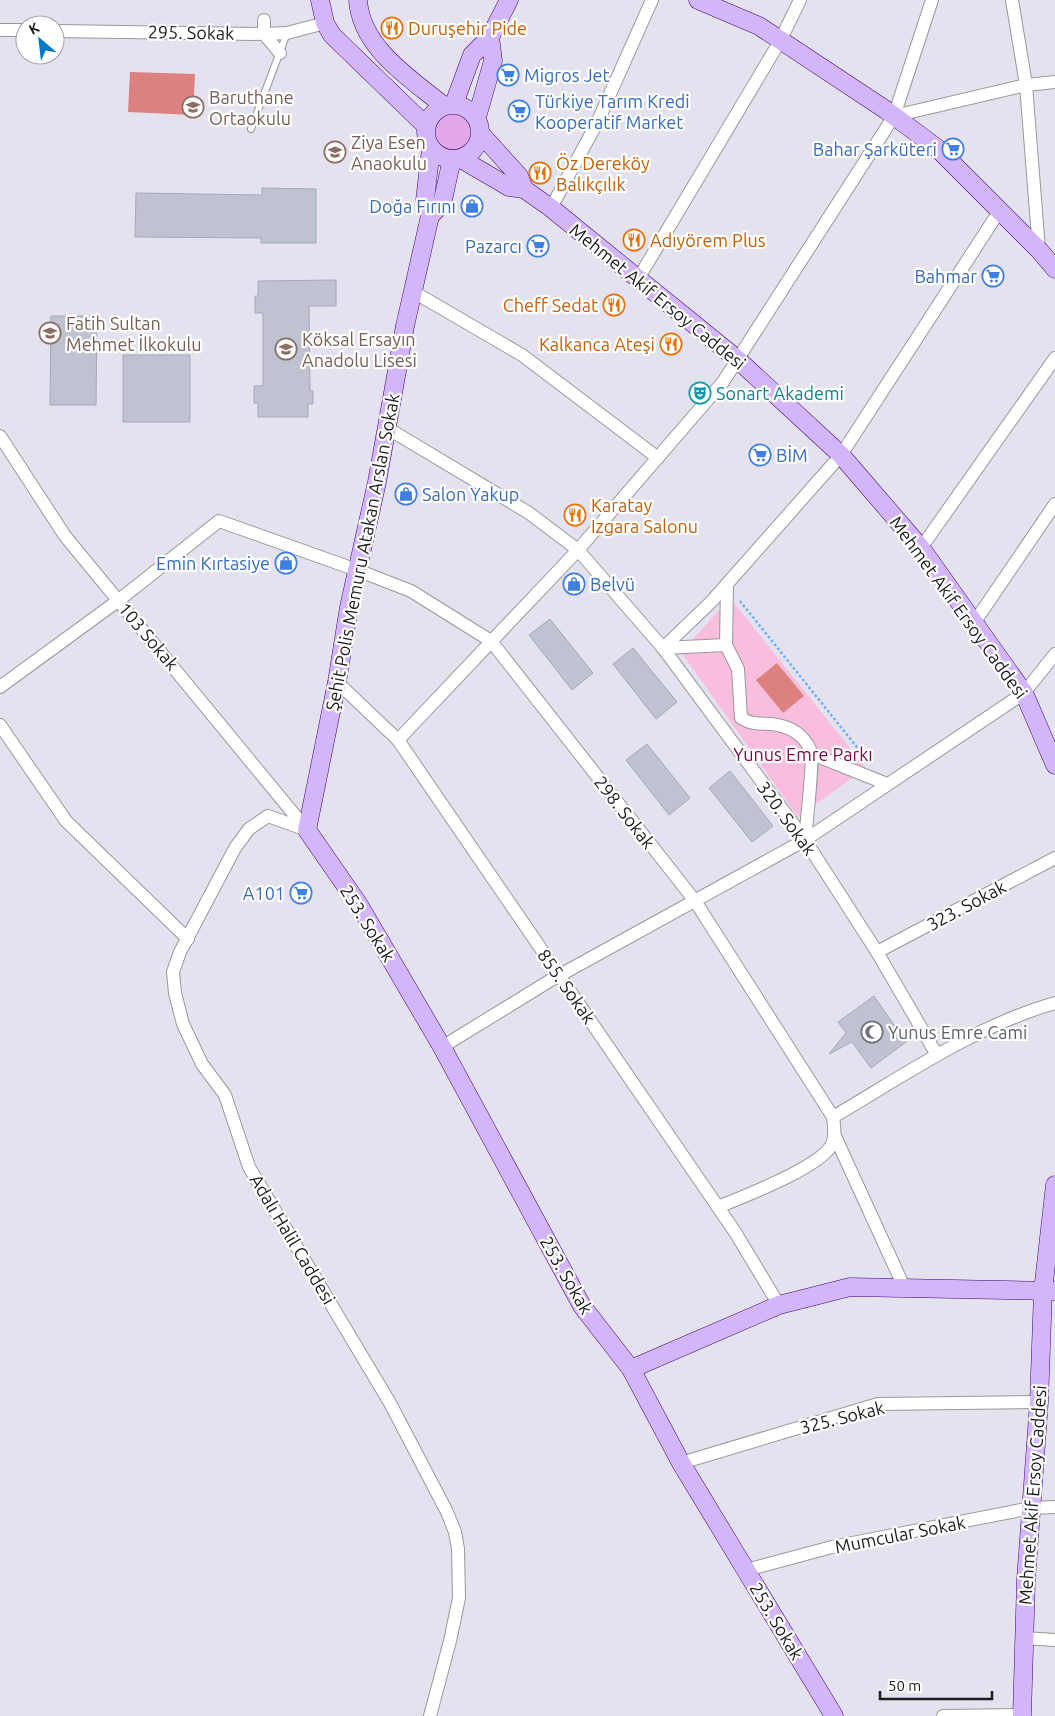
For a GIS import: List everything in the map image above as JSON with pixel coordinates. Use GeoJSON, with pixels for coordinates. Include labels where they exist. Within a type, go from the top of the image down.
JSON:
{"type":"FeatureCollection","features":[{"type":"Feature","properties":{"kind":"street"},"geometry":{"type":"LineString","coordinates":[[320,0],[325,23],[345,49],[426,126]]}},
{"type":"Feature","properties":{"kind":"street"},"geometry":{"type":"LineString","coordinates":[[358,0],[359,14],[364,28],[380,50],[393,64],[449,105],[471,110],[479,126],[519,176],[524,189],[509,187],[456,159],[444,158],[431,149],[427,142],[426,126],[436,110],[449,105],[472,55],[490,38],[509,0]]}},
{"type":"Feature","properties":{"kind":"street"},"geometry":{"type":"LineString","coordinates":[[551,208],[598,121],[652,0]]}},
{"type":"Feature","properties":{"kind":"street"},"geometry":{"type":"LineString","coordinates":[[698,0],[759,26],[894,116],[937,148],[1000,210],[1055,269]]}},
{"type":"Feature","properties":{"kind":"street"},"geometry":{"type":"LineString","coordinates":[[638,279],[780,41],[800,0]]}},
{"type":"Feature","properties":{"kind":"street"},"geometry":{"type":"LineString","coordinates":[[398,740],[578,550],[722,382],[894,116],[932,0]]}},
{"type":"Feature","properties":{"kind":"street"},"geometry":{"type":"LineString","coordinates":[[1012,0],[1026,85],[1039,250]]}},
{"type":"Feature","properties":{"kind":"street"},"geometry":{"type":"LineString","coordinates":[[264,20],[264,34],[280,54]]}},
{"type":"Feature","properties":{"kind":"street","name":"295. Sokak"},"geometry":{"type":"LineString","coordinates":[[65,31],[264,34],[287,33],[325,23]]}},
{"type":"Feature","properties":{"kind":"street"},"geometry":{"type":"LineString","coordinates":[[0,30],[15,30]]}},
{"type":"Feature","properties":{"kind":"street"},"geometry":{"type":"LineString","coordinates":[[431,149],[425,200],[430,216],[442,204],[456,159],[475,149],[493,61],[490,38]]}},
{"type":"Feature","properties":{"kind":"street"},"geometry":{"type":"LineString","coordinates":[[894,116],[1026,85],[1055,82]]}},
{"type":"Feature","properties":{"kind":"street","name":"Mehmet Akif Ersoy Caddesi"},"geometry":{"type":"LineString","coordinates":[[524,189],[551,208],[737,359],[841,455],[921,548],[1024,693],[1055,765]]}},
{"type":"Feature","properties":{"kind":"street"},"geometry":{"type":"LineString","coordinates":[[663,648],[727,584],[841,455],[1000,210]]}},
{"type":"Feature","properties":{"kind":"street","name":"Şehit Polis Memuru Atakan Arslan Sokak"},"geometry":{"type":"LineString","coordinates":[[307,830],[387,428],[412,291],[430,216]]}},
{"type":"Feature","properties":{"kind":"street"},"geometry":{"type":"LineString","coordinates":[[412,291],[522,355],[658,458]]}},
{"type":"Feature","properties":{"kind":"street"},"geometry":{"type":"LineString","coordinates":[[921,548],[1055,358]]}},
{"type":"Feature","properties":{"kind":"street","name":"320. Sokak"},"geometry":{"type":"LineString","coordinates":[[387,428],[529,513],[578,550],[663,648],[805,840],[877,952],[937,1055]]}},
{"type":"Feature","properties":{"kind":"street","name":"103 Sokak"},"geometry":{"type":"LineString","coordinates":[[0,436],[65,536],[307,830]]}},
{"type":"Feature","properties":{"kind":"street"},"geometry":{"type":"LineString","coordinates":[[974,623],[1055,504]]}},
{"type":"Feature","properties":{"kind":"street","name":"298. Sokak"},"geometry":{"type":"LineString","coordinates":[[119,600],[219,521],[358,570],[411,591],[491,641],[695,901],[833,1117]]}},
{"type":"Feature","properties":{"kind":"street"},"geometry":{"type":"LineString","coordinates":[[727,584],[726,645],[738,669],[741,718]]}},
{"type":"Feature","properties":{"kind":"street"},"geometry":{"type":"LineString","coordinates":[[0,686],[119,600]]}},
{"type":"Feature","properties":{"kind":"street"},"geometry":{"type":"LineString","coordinates":[[663,648],[726,645]]}},
{"type":"Feature","properties":{"kind":"street"},"geometry":{"type":"LineString","coordinates":[[442,1046],[551,980],[561,977],[805,840],[1024,693],[1055,654]]}},
{"type":"Feature","properties":{"kind":"street","name":"855. Sokak"},"geometry":{"type":"LineString","coordinates":[[337,682],[398,740],[718,1207],[779,1305]]}},
{"type":"Feature","properties":{"kind":"street"},"geometry":{"type":"LineString","coordinates":[[722,730],[741,718]]}},
{"type":"Feature","properties":{"kind":"street"},"geometry":{"type":"LineString","coordinates":[[741,718],[751,724],[770,724],[786,727],[805,738],[812,754],[805,840]]}},
{"type":"Feature","properties":{"kind":"street"},"geometry":{"type":"LineString","coordinates":[[0,725],[66,821],[188,939]]}},
{"type":"Feature","properties":{"kind":"street"},"geometry":{"type":"LineString","coordinates":[[812,754],[887,784]]}},
{"type":"Feature","properties":{"kind":"street","name":"Adalı Halil Caddesi"},"geometry":{"type":"LineString","coordinates":[[307,830],[268,816],[249,829],[235,848],[180,952],[173,972],[175,993],[183,1024],[202,1064],[225,1095],[249,1167],[390,1403],[447,1512],[455,1532],[458,1549],[459,1598],[450,1641],[430,1716]]}},
{"type":"Feature","properties":{"kind":"street","name":"253. Sokak"},"geometry":{"type":"LineString","coordinates":[[307,830],[359,905],[442,1046],[582,1306],[632,1369],[680,1463],[834,1716]]}},
{"type":"Feature","properties":{"kind":"street","name":"323. Sokak"},"geometry":{"type":"LineString","coordinates":[[877,952],[1055,858]]}},
{"type":"Feature","properties":{"kind":"street"},"geometry":{"type":"LineString","coordinates":[[718,1207],[758,1191],[823,1156],[832,1144],[834,1134],[833,1117],[937,1055],[1026,1011],[1055,1002]]}},
{"type":"Feature","properties":{"kind":"street"},"geometry":{"type":"LineString","coordinates":[[834,1134],[904,1286]]}},
{"type":"Feature","properties":{"kind":"street","name":"Mehmet Akif Ersoy Caddesi"},"geometry":{"type":"LineString","coordinates":[[1022,1716],[1031,1508],[1049,1291],[1055,1185]]}},
{"type":"Feature","properties":{"kind":"street"},"geometry":{"type":"LineString","coordinates":[[632,1369],[779,1305],[850,1287],[904,1286],[1049,1291]]}},
{"type":"Feature","properties":{"kind":"street","name":"325. Sokak"},"geometry":{"type":"LineString","coordinates":[[680,1463],[878,1404],[1039,1402]]}},
{"type":"Feature","properties":{"kind":"street","name":"Mumcular Sokak"},"geometry":{"type":"LineString","coordinates":[[746,1570],[832,1547],[1031,1508],[1055,1507]]}},
{"type":"Feature","properties":{"kind":"street"},"geometry":{"type":"LineString","coordinates":[[1024,1638],[1055,1640]]}},
{"type":"Feature","properties":{"kind":"street"},"geometry":{"type":"LineString","coordinates":[[944,1716],[1022,1716]]}},
{"type":"Feature","properties":{"kind":"lane"},"geometry":{"type":"LineString","coordinates":[[251,130],[287,33]]}},
{"type":"Feature","properties":{"kind":"path"},"geometry":{"type":"LineString","coordinates":[[727,584],[869,761]]}},
{"type":"Feature","properties":{"kind":"shaded area"},"geometry":{"type":"Polygon","coordinates":[[[130,72],[195,74],[193,115],[128,112],[130,72]]]}},
{"type":"Feature","properties":{"kind":"shaded area"},"geometry":{"type":"Polygon","coordinates":[[[452,113],[466,118],[471,132],[466,146],[452,151],[438,146],[433,132],[438,118],[452,113]]]}},
{"type":"Feature","properties":{"kind":"shaded area"},"geometry":{"type":"Polygon","coordinates":[[[777,663],[804,696],[783,713],[756,680],[777,663]]]}},
{"type":"Feature","properties":{"kind":"green space","name":"Yunus Emre Parkı"},"geometry":{"type":"Polygon","coordinates":[[[730,598],[866,768],[798,817],[681,652],[730,598]]]}},
{"type":"Feature","properties":{"kind":"building"},"geometry":{"type":"Polygon","coordinates":[[[262,188],[316,189],[316,243],[261,243],[261,238],[135,237],[136,193],[262,195],[262,188]]]}},
{"type":"Feature","properties":{"kind":"building","name":"Köksal Ersayın Anadolu Lisesi"},"geometry":{"type":"Polygon","coordinates":[[[336,280],[336,306],[309,306],[310,391],[313,391],[313,404],[308,404],[308,417],[258,417],[258,403],[254,403],[254,386],[263,386],[263,313],[255,313],[255,296],[258,296],[258,281],[336,280]]]}},
{"type":"Feature","properties":{"kind":"building"},"geometry":{"type":"Polygon","coordinates":[[[51,316],[97,316],[96,405],[50,405],[51,316]]]}},
{"type":"Feature","properties":{"kind":"building"},"geometry":{"type":"Polygon","coordinates":[[[123,355],[190,355],[190,422],[123,422],[123,355]]]}},
{"type":"Feature","properties":{"kind":"building"},"geometry":{"type":"Polygon","coordinates":[[[550,619],[593,673],[572,690],[529,635],[550,619]]]}},
{"type":"Feature","properties":{"kind":"building"},"geometry":{"type":"Polygon","coordinates":[[[633,648],[677,702],[656,719],[613,664],[633,648]]]}},
{"type":"Feature","properties":{"kind":"building"},"geometry":{"type":"Polygon","coordinates":[[[647,744],[690,798],[669,815],[626,760],[647,744]]]}},
{"type":"Feature","properties":{"kind":"building"},"geometry":{"type":"Polygon","coordinates":[[[730,771],[773,826],[752,842],[709,788],[730,771]]]}},
{"type":"Feature","properties":{"kind":"building","name":"Yunus Emre Cami"},"geometry":{"type":"Polygon","coordinates":[[[874,996],[906,1042],[871,1068],[852,1042],[829,1054],[846,1033],[838,1022],[874,996]]]}},
{"type":"Feature","properties":{"kind":"place","name":"Duruşehir Pide"},"geometry":{"type":"Point","coordinates":[392,28]}},
{"type":"Feature","properties":{"kind":"place","name":"Migros Jet"},"geometry":{"type":"Point","coordinates":[508,75]}},
{"type":"Feature","properties":{"kind":"place","name":"Baruthane Ortaokulu"},"geometry":{"type":"Point","coordinates":[193,107]}},
{"type":"Feature","properties":{"kind":"place","name":"Türkiye Tarım Kredi Kooperatif Market"},"geometry":{"type":"Point","coordinates":[519,111]}},
{"type":"Feature","properties":{"kind":"place","name":"Bahar Şarküteri"},"geometry":{"type":"Point","coordinates":[953,149]}},
{"type":"Feature","properties":{"kind":"place","name":"Ziya Esen Anaokulu"},"geometry":{"type":"Point","coordinates":[335,152]}},
{"type":"Feature","properties":{"kind":"place","name":"Öz Dereköy Balıkçılık"},"geometry":{"type":"Point","coordinates":[540,173]}},
{"type":"Feature","properties":{"kind":"place","name":"Doğa Fırını"},"geometry":{"type":"Point","coordinates":[472,206]}},
{"type":"Feature","properties":{"kind":"place","name":"Adıyörem Plus"},"geometry":{"type":"Point","coordinates":[634,240]}},
{"type":"Feature","properties":{"kind":"place","name":"Pazarcı"},"geometry":{"type":"Point","coordinates":[538,246]}},
{"type":"Feature","properties":{"kind":"place","name":"Bahmar"},"geometry":{"type":"Point","coordinates":[993,276]}},
{"type":"Feature","properties":{"kind":"place","name":"Cheff Sedat"},"geometry":{"type":"Point","coordinates":[614,305]}},
{"type":"Feature","properties":{"kind":"place","name":"Fatih Sultan Mehmet İlkokulu"},"geometry":{"type":"Point","coordinates":[50,333]}},
{"type":"Feature","properties":{"kind":"place","name":"Kalkanca Ateşi"},"geometry":{"type":"Point","coordinates":[671,344]}},
{"type":"Feature","properties":{"kind":"place","name":"Köksal Ersayın Anadolu Lisesi"},"geometry":{"type":"Point","coordinates":[286,349]}},
{"type":"Feature","properties":{"kind":"place","name":"Sonart Akademi"},"geometry":{"type":"Point","coordinates":[700,393]}},
{"type":"Feature","properties":{"kind":"place","name":"BİM"},"geometry":{"type":"Point","coordinates":[760,455]}},
{"type":"Feature","properties":{"kind":"place","name":"Salon Yakup"},"geometry":{"type":"Point","coordinates":[406,494]}},
{"type":"Feature","properties":{"kind":"place","name":"Karatay Izgara Salonu"},"geometry":{"type":"Point","coordinates":[575,515]}},
{"type":"Feature","properties":{"kind":"place","name":"Emin Kırtasiye"},"geometry":{"type":"Point","coordinates":[286,563]}},
{"type":"Feature","properties":{"kind":"place","name":"Belvü"},"geometry":{"type":"Point","coordinates":[574,584]}},
{"type":"Feature","properties":{"kind":"place","name":"A101"},"geometry":{"type":"Point","coordinates":[301,893]}},
{"type":"Feature","properties":{"kind":"place","name":"Yunus Emre Cami"},"geometry":{"type":"Point","coordinates":[872,1032]}}]}
